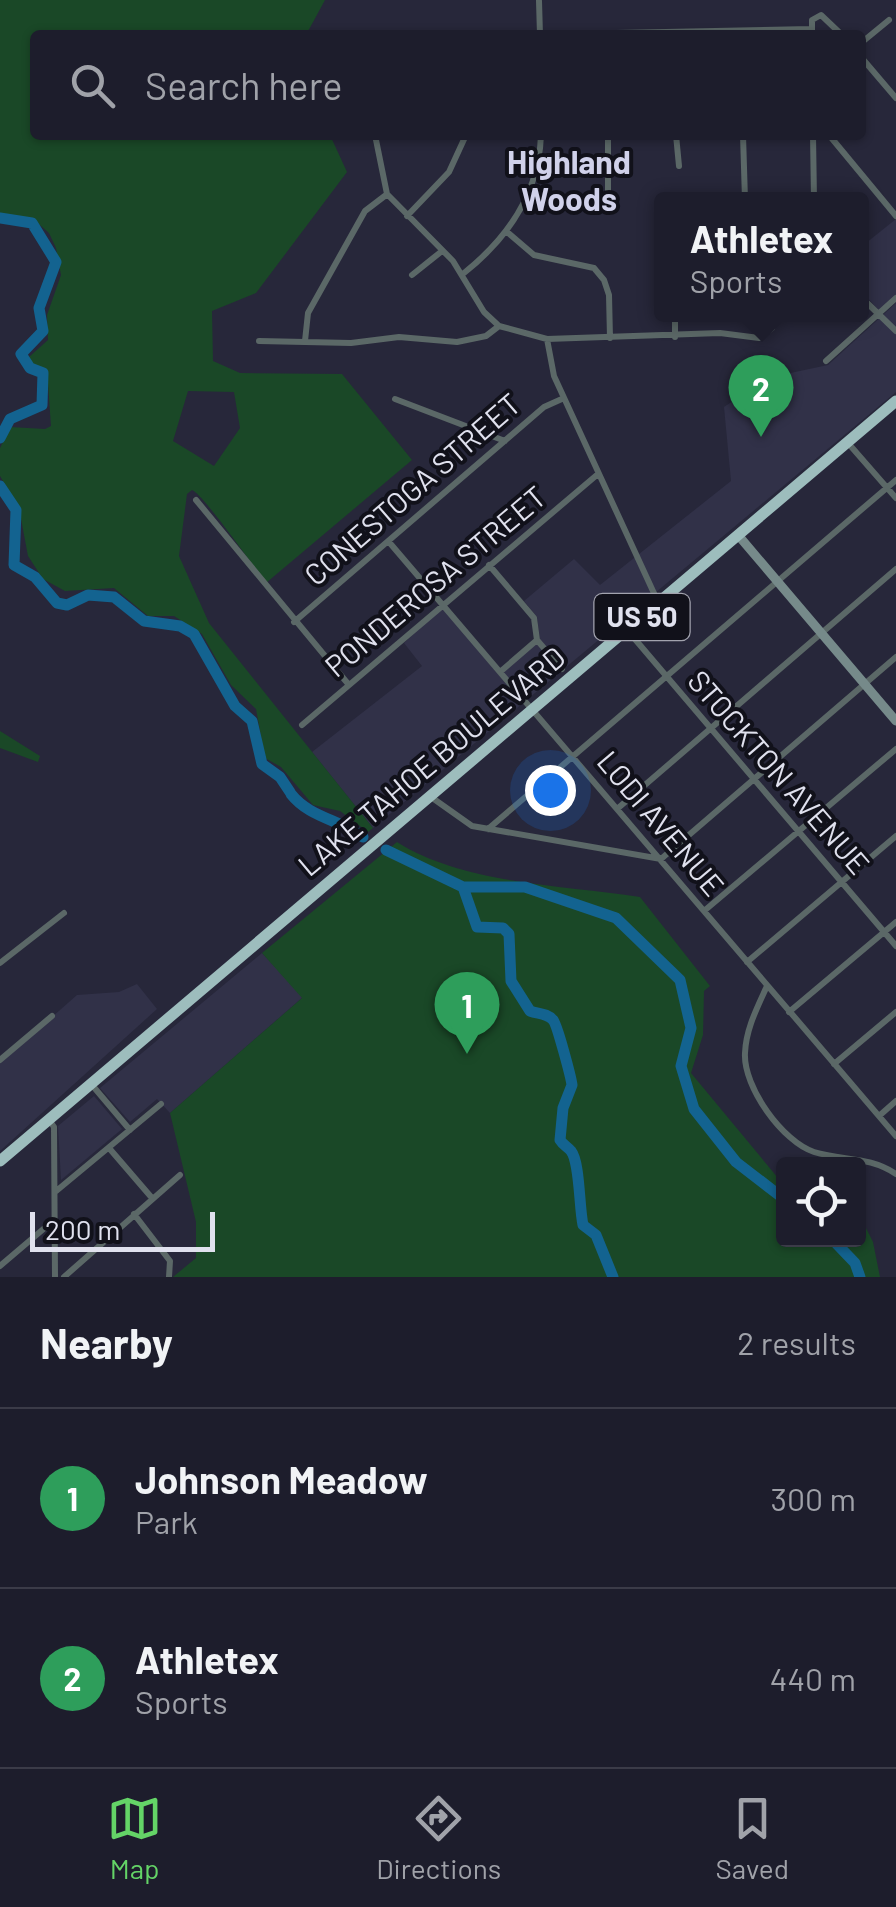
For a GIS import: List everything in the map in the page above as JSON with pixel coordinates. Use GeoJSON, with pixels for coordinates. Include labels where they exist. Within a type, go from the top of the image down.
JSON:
{"type":"FeatureCollection","features":[{"type":"Feature","properties":{"kind":"highway","name":"LAKE TAHOE BOULEVARD"},"geometry":{"type":"LineString","coordinates":[[0,1161],[896,401]]}},
{"type":"Feature","properties":{"kind":"street"},"geometry":{"type":"LineString","coordinates":[[539,1],[540,30]]}},
{"type":"Feature","properties":{"kind":"street"},"geometry":{"type":"LineString","coordinates":[[812,30],[812,20],[821,15],[837,30]]}},
{"type":"Feature","properties":{"kind":"street"},"geometry":{"type":"LineString","coordinates":[[866,39],[889,20]]}},
{"type":"Feature","properties":{"kind":"street"},"geometry":{"type":"LineString","coordinates":[[866,63],[896,98]]}},
{"type":"Feature","properties":{"kind":"street"},"geometry":{"type":"LineString","coordinates":[[377,140],[387,194],[464,273],[484,312],[498,326],[547,339],[720,334],[759,338],[772,328]]}},
{"type":"Feature","properties":{"kind":"street"},"geometry":{"type":"LineString","coordinates":[[407,216],[449,172],[464,140]]}},
{"type":"Feature","properties":{"kind":"street"},"geometry":{"type":"LineString","coordinates":[[464,273],[506,231],[530,194],[540,140]]}},
{"type":"Feature","properties":{"kind":"street"},"geometry":{"type":"LineString","coordinates":[[608,140],[608,204]]}},
{"type":"Feature","properties":{"kind":"street"},"geometry":{"type":"LineString","coordinates":[[676,140],[679,166]]}},
{"type":"Feature","properties":{"kind":"street"},"geometry":{"type":"LineString","coordinates":[[743,140],[744,192]]}},
{"type":"Feature","properties":{"kind":"street"},"geometry":{"type":"LineString","coordinates":[[813,140],[814,192]]}},
{"type":"Feature","properties":{"kind":"street"},"geometry":{"type":"LineString","coordinates":[[833,140],[896,216]]}},
{"type":"Feature","properties":{"kind":"street"},"geometry":{"type":"LineString","coordinates":[[305,341],[308,314],[365,210],[387,194]]}},
{"type":"Feature","properties":{"kind":"street"},"geometry":{"type":"LineString","coordinates":[[506,231],[534,255],[594,268],[609,295],[610,338]]}},
{"type":"Feature","properties":{"kind":"street"},"geometry":{"type":"LineString","coordinates":[[412,275],[442,251]]}},
{"type":"Feature","properties":{"kind":"street"},"geometry":{"type":"LineString","coordinates":[[826,361],[896,298]]}},
{"type":"Feature","properties":{"kind":"street"},"geometry":{"type":"LineString","coordinates":[[869,305],[896,331]]}},
{"type":"Feature","properties":{"kind":"street"},"geometry":{"type":"LineString","coordinates":[[675,322],[676,338]]}},
{"type":"Feature","properties":{"kind":"street"},"geometry":{"type":"LineString","coordinates":[[259,341],[351,343],[400,338],[457,342],[486,336],[498,326]]}},
{"type":"Feature","properties":{"kind":"street"},"geometry":{"type":"LineString","coordinates":[[547,339],[564,398],[658,603]]}},
{"type":"Feature","properties":{"kind":"street","name":"CONESTOGA STREET"},"geometry":{"type":"LineString","coordinates":[[294,622],[544,407],[564,398]]}},
{"type":"Feature","properties":{"kind":"street"},"geometry":{"type":"LineString","coordinates":[[395,399],[505,441]]}},
{"type":"Feature","properties":{"kind":"street"},"geometry":{"type":"LineString","coordinates":[[847,442],[896,498]]}},
{"type":"Feature","properties":{"kind":"street","name":"PONDEROSA STREET"},"geometry":{"type":"LineString","coordinates":[[302,724],[598,474]]}},
{"type":"Feature","properties":{"kind":"street"},"geometry":{"type":"LineString","coordinates":[[487,830],[896,480]]}},
{"type":"Feature","properties":{"kind":"street"},"geometry":{"type":"LineString","coordinates":[[196,500],[348,685]]}},
{"type":"Feature","properties":{"kind":"street"},"geometry":{"type":"LineString","coordinates":[[738,535],[896,721]]}},
{"type":"Feature","properties":{"kind":"street","name":"LODI AVENUE"},"geometry":{"type":"LineString","coordinates":[[389,542],[896,1136]]}},
{"type":"Feature","properties":{"kind":"street"},"geometry":{"type":"LineString","coordinates":[[489,565],[534,618],[537,640],[562,669]]}},
{"type":"Feature","properties":{"kind":"street"},"geometry":{"type":"LineString","coordinates":[[616,808],[896,569]]}},
{"type":"Feature","properties":{"kind":"street","name":"STOCKTON AVENUE"},"geometry":{"type":"LineString","coordinates":[[626,630],[896,946]]}},
{"type":"Feature","properties":{"kind":"street"},"geometry":{"type":"LineString","coordinates":[[500,672],[537,640]]}},
{"type":"Feature","properties":{"kind":"street"},"geometry":{"type":"LineString","coordinates":[[430,796],[458,820],[487,830],[660,859],[896,658]]}},
{"type":"Feature","properties":{"kind":"street"},"geometry":{"type":"LineString","coordinates":[[704,912],[896,749]]}},
{"type":"Feature","properties":{"kind":"street"},"geometry":{"type":"LineString","coordinates":[[746,962],[896,836]]}},
{"type":"Feature","properties":{"kind":"street"},"geometry":{"type":"LineString","coordinates":[[0,963],[64,913]]}},
{"type":"Feature","properties":{"kind":"street"},"geometry":{"type":"LineString","coordinates":[[789,1012],[896,922]]}},
{"type":"Feature","properties":{"kind":"street"},"geometry":{"type":"LineString","coordinates":[[767,986],[752,1020],[744,1056],[746,1070],[780,1126],[810,1151],[871,1159],[896,1174]]}},
{"type":"Feature","properties":{"kind":"street"},"geometry":{"type":"LineString","coordinates":[[834,1064],[896,1012]]}},
{"type":"Feature","properties":{"kind":"street"},"geometry":{"type":"LineString","coordinates":[[0,1060],[52,1016]]}},
{"type":"Feature","properties":{"kind":"street"},"geometry":{"type":"LineString","coordinates":[[91,1084],[130,1130]]}},
{"type":"Feature","properties":{"kind":"street"},"geometry":{"type":"LineString","coordinates":[[879,1116],[896,1101]]}},
{"type":"Feature","properties":{"kind":"street"},"geometry":{"type":"LineString","coordinates":[[54,1193],[161,1104]]}},
{"type":"Feature","properties":{"kind":"street"},"geometry":{"type":"LineString","coordinates":[[49,1120],[54,1127],[55,1277]]}},
{"type":"Feature","properties":{"kind":"street"},"geometry":{"type":"LineString","coordinates":[[109,1148],[152,1198]]}},
{"type":"Feature","properties":{"kind":"street"},"geometry":{"type":"LineString","coordinates":[[64,1277],[180,1175]]}},
{"type":"Feature","properties":{"kind":"street"},"geometry":{"type":"LineString","coordinates":[[134,1214],[170,1274]]}},
{"type":"Feature","properties":{"kind":"street"},"geometry":{"type":"LineString","coordinates":[[0,1266],[54,1220]]}},
{"type":"Feature","properties":{"kind":"shaded area"},"geometry":{"type":"Polygon","coordinates":[[[896,219],[896,296],[879,311],[869,299],[869,241],[896,219]]]}},
{"type":"Feature","properties":{"kind":"shaded area"},"geometry":{"type":"Polygon","coordinates":[[[896,303],[896,392],[373,828],[312,752],[422,666],[404,643],[442,607],[499,675],[540,640],[537,617],[524,601],[574,559],[600,585],[731,481],[724,407],[767,378],[828,365],[896,303]]]}},
{"type":"Feature","properties":{"kind":"shaded area"},"geometry":{"type":"Polygon","coordinates":[[[262,953],[303,997],[170,1113],[157,1099],[130,1122],[100,1088],[262,953]]]}},
{"type":"Feature","properties":{"kind":"shaded area"},"geometry":{"type":"Polygon","coordinates":[[[137,984],[157,1009],[0,1151],[0,1063],[77,995],[119,992],[137,984]]]}},
{"type":"Feature","properties":{"kind":"shaded area"},"geometry":{"type":"Polygon","coordinates":[[[94,1096],[122,1129],[61,1180],[58,1126],[94,1096]]]}},
{"type":"Feature","properties":{"kind":"green space"},"geometry":{"type":"Polygon","coordinates":[[[0,0],[325,0],[309,30],[30,30],[30,140],[332,140],[347,172],[256,293],[212,311],[213,361],[240,373],[342,374],[412,460],[266,583],[192,490],[187,494],[179,556],[209,623],[373,828],[368,832],[340,811],[313,805],[281,767],[265,758],[256,709],[231,685],[202,634],[174,616],[148,616],[114,588],[65,591],[43,579],[28,556],[19,508],[0,476],[0,448],[10,427],[51,426],[47,370],[32,364],[29,357],[48,340],[47,315],[61,275],[49,233],[33,219],[0,213],[0,0]],[[188,391],[173,441],[214,466],[240,428],[234,392],[188,391]]]}},
{"type":"Feature","properties":{"kind":"green space"},"geometry":{"type":"Polygon","coordinates":[[[0,731],[40,756],[38,762],[0,748],[0,731]]]}},
{"type":"Feature","properties":{"kind":"green space"},"geometry":{"type":"Polygon","coordinates":[[[397,842],[423,856],[483,875],[640,897],[710,986],[704,991],[703,1035],[691,1073],[776,1176],[776,1247],[866,1247],[866,1228],[880,1277],[173,1277],[196,1258],[196,1222],[170,1113],[302,998],[262,953],[397,842]]]}},
{"type":"Feature","properties":{"kind":"waterway"},"geometry":{"type":"LineString","coordinates":[[0,218],[32,223],[56,262],[39,308],[43,331],[21,354],[30,368],[43,373],[42,405],[10,419],[0,438]]}},
{"type":"Feature","properties":{"kind":"waterway"},"geometry":{"type":"LineString","coordinates":[[0,486],[16,510],[14,565],[35,577],[57,603],[67,605],[88,595],[114,597],[144,621],[180,626],[194,634],[235,706],[252,721],[262,764],[280,777],[290,792]]}},
{"type":"Feature","properties":{"kind":"waterway"},"geometry":{"type":"LineString","coordinates":[[291,794],[307,808],[363,837]]}},
{"type":"Feature","properties":{"kind":"waterway"},"geometry":{"type":"LineString","coordinates":[[386,850],[463,887],[525,887],[616,918],[680,980],[691,1028],[681,1066],[694,1109],[736,1162],[776,1193]]}},
{"type":"Feature","properties":{"kind":"waterway"},"geometry":{"type":"LineString","coordinates":[[463,887],[477,927],[503,928],[509,934],[511,981],[530,1011],[548,1016],[555,1024],[572,1085],[563,1108],[560,1140],[574,1157],[583,1225],[596,1235],[613,1277]]}},
{"type":"Feature","properties":{"kind":"waterway"},"geometry":{"type":"LineString","coordinates":[[840,1247],[855,1263],[860,1277]]}},
{"type":"Feature","properties":{"kind":"place","name":"Athletex"},"geometry":{"type":"Point","coordinates":[761,437]}},
{"type":"Feature","properties":{"kind":"place","name":"Johnson Meadow"},"geometry":{"type":"Point","coordinates":[467,1054]}},
{"type":"Feature","properties":{"kind":"district","name":"Highland Woods"},"geometry":{"type":"Point","coordinates":[569,182]}}]}
